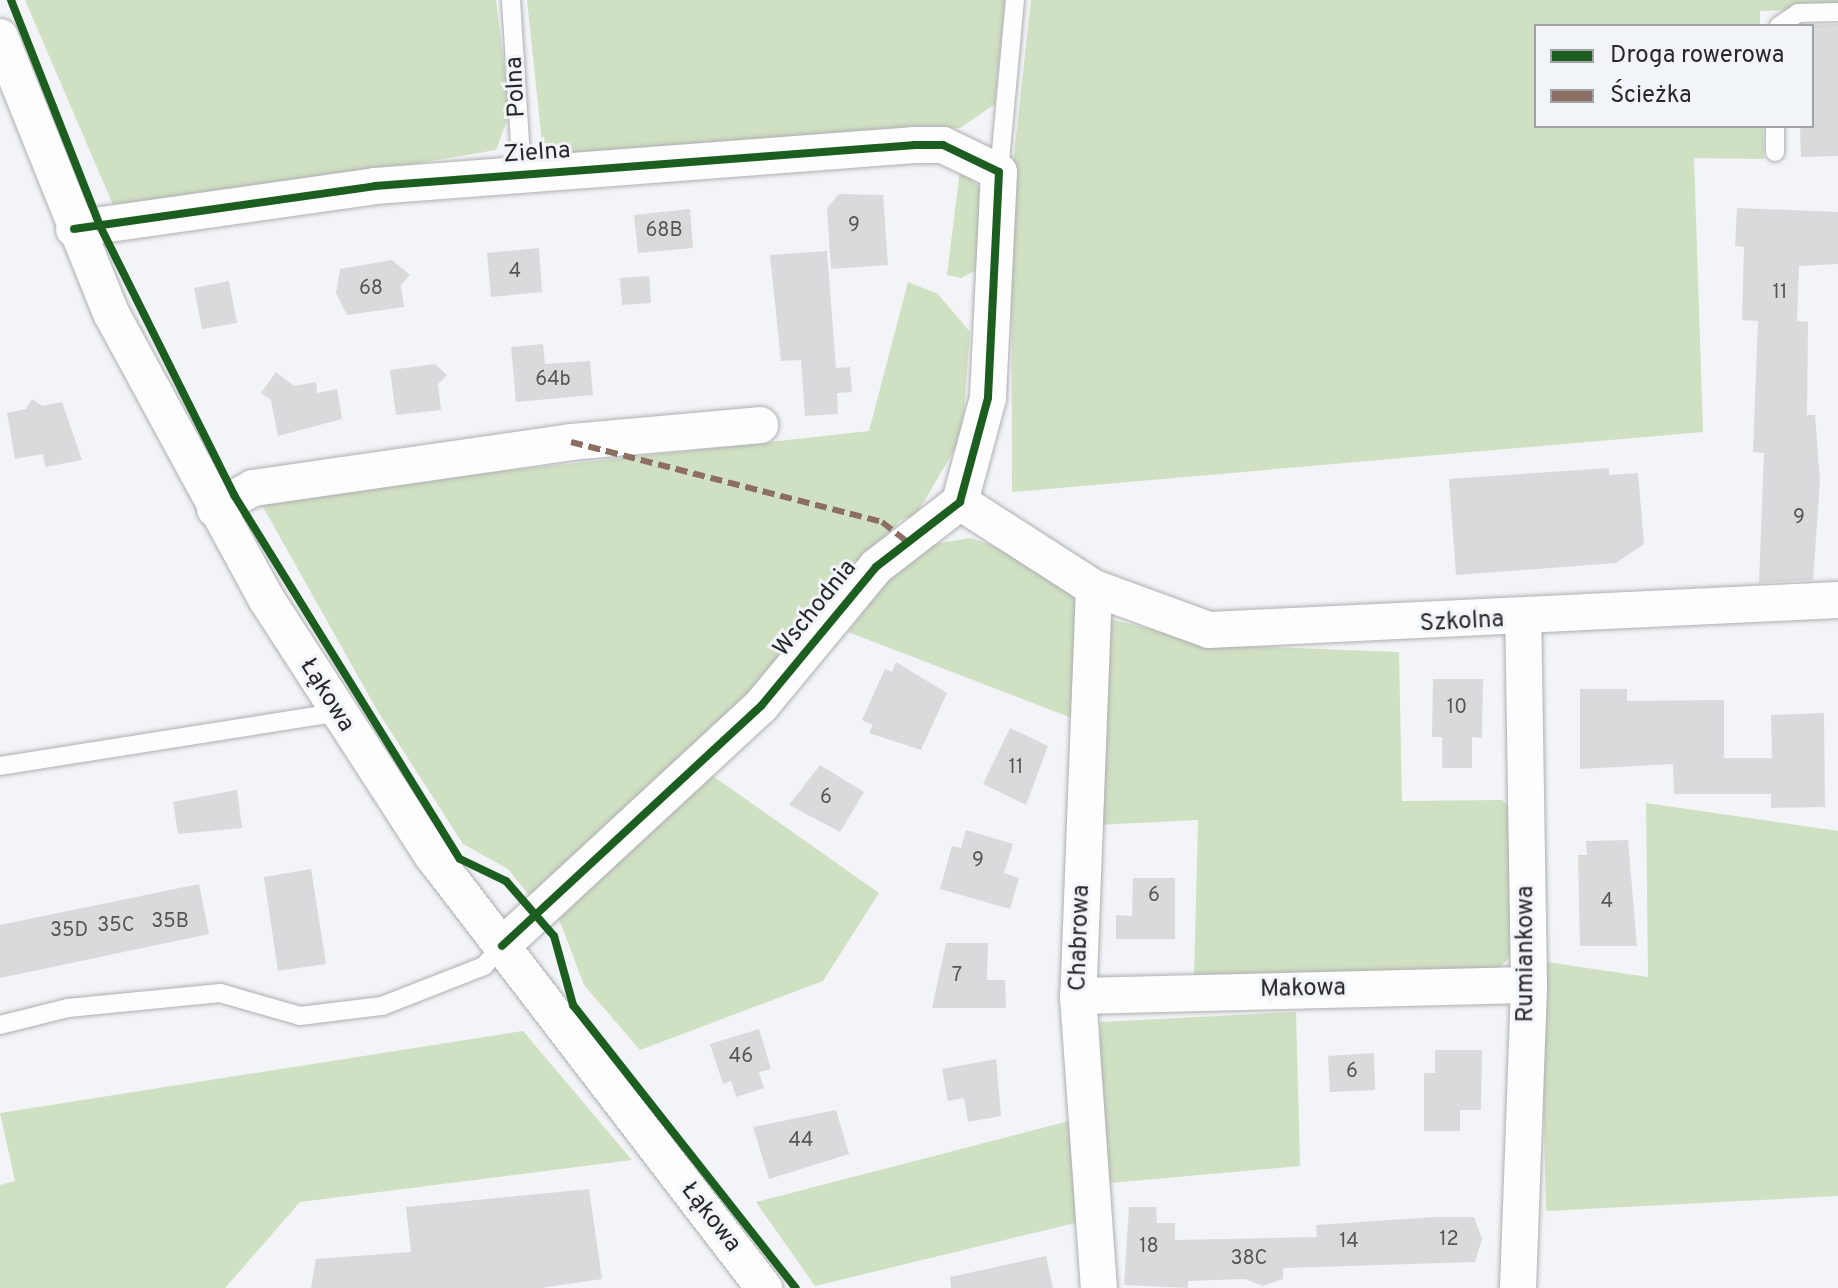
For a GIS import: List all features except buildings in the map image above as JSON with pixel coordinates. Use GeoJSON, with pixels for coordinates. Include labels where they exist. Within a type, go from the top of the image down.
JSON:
{"type":"FeatureCollection","features":[{"type":"Feature","properties":{"kind":"street","name":"Łąkowa"},"geometry":{"type":"LineString","coordinates":[[0,37],[74,229],[215,509],[336,713],[502,946],[764,1288]]}},
{"type":"Feature","properties":{"kind":"street","name":"Zielna"},"geometry":{"type":"LineString","coordinates":[[74,229],[375,186],[915,145],[943,145],[999,172]]}},
{"type":"Feature","properties":{"kind":"street"},"geometry":{"type":"LineString","coordinates":[[960,502],[988,398],[999,172]]}},
{"type":"Feature","properties":{"kind":"street"},"geometry":{"type":"LineString","coordinates":[[215,509],[253,488],[571,442],[760,425]]}},
{"type":"Feature","properties":{"kind":"street","name":"Szkolna"},"geometry":{"type":"LineString","coordinates":[[960,502],[1094,588],[1209,630],[1523,620],[1838,600]]}},
{"type":"Feature","properties":{"kind":"street","name":"Wschodnia"},"geometry":{"type":"LineString","coordinates":[[502,946],[761,706],[876,567],[960,502]]}},
{"type":"Feature","properties":{"kind":"street","name":"Chabrowa"},"geometry":{"type":"LineString","coordinates":[[1094,588],[1078,996],[1099,1288]]}},
{"type":"Feature","properties":{"kind":"street","name":"Rumiankowa"},"geometry":{"type":"LineString","coordinates":[[1518,1288],[1529,985],[1523,620]]}},
{"type":"Feature","properties":{"kind":"street","name":"Makowa"},"geometry":{"type":"LineString","coordinates":[[1078,996],[1529,985]]}},
{"type":"Feature","properties":{"kind":"lane","name":"Polna"},"geometry":{"type":"LineString","coordinates":[[511,0],[522,175]]}},
{"type":"Feature","properties":{"kind":"lane"},"geometry":{"type":"LineString","coordinates":[[999,172],[1015,0]]}},
{"type":"Feature","properties":{"kind":"lane"},"geometry":{"type":"LineString","coordinates":[[1782,24],[1798,13],[1838,12]]}},
{"type":"Feature","properties":{"kind":"lane"},"geometry":{"type":"LineString","coordinates":[[1775,128],[1775,152]]}},
{"type":"Feature","properties":{"kind":"lane"},"geometry":{"type":"LineString","coordinates":[[0,766],[336,713]]}},
{"type":"Feature","properties":{"kind":"lane"},"geometry":{"type":"LineString","coordinates":[[0,1025],[68,1008],[220,993],[300,1016],[382,1006],[484,966],[502,946]]}},
{"type":"Feature","properties":{"kind":"green space"},"geometry":{"type":"Polygon","coordinates":[[[25,0],[496,0],[510,112],[496,150],[117,214],[25,0]]]}},
{"type":"Feature","properties":{"kind":"green space"},"geometry":{"type":"Polygon","coordinates":[[[527,0],[1005,0],[995,104],[960,128],[566,155],[542,142],[527,0]]]}},
{"type":"Feature","properties":{"kind":"green space"},"geometry":{"type":"Polygon","coordinates":[[[1031,0],[1838,0],[1838,8],[1760,11],[1760,24],[1534,24],[1534,128],[1763,128],[1764,159],[1694,158],[1703,432],[1012,492],[1011,182],[1031,0]]]}},
{"type":"Feature","properties":{"kind":"green space"},"geometry":{"type":"Polygon","coordinates":[[[960,170],[984,191],[976,270],[961,278],[947,275],[960,170]]]}},
{"type":"Feature","properties":{"kind":"green space"},"geometry":{"type":"Polygon","coordinates":[[[908,282],[938,294],[970,332],[962,437],[916,515],[900,520],[838,601],[669,777],[553,885],[528,894],[508,869],[463,844],[377,710],[258,498],[869,431],[908,282]]]}},
{"type":"Feature","properties":{"kind":"green space"},"geometry":{"type":"Polygon","coordinates":[[[970,538],[1030,558],[1075,599],[1077,720],[848,632],[911,548],[970,538]]]}},
{"type":"Feature","properties":{"kind":"green space"},"geometry":{"type":"Polygon","coordinates":[[[1106,618],[1214,645],[1399,652],[1402,801],[1502,800],[1512,809],[1513,954],[1493,974],[1194,977],[1198,820],[1096,825],[1106,618]]]}},
{"type":"Feature","properties":{"kind":"green space"},"geometry":{"type":"Polygon","coordinates":[[[710,774],[879,893],[823,981],[640,1050],[584,985],[559,919],[710,774]]]}},
{"type":"Feature","properties":{"kind":"green space"},"geometry":{"type":"Polygon","coordinates":[[[1646,803],[1838,831],[1838,1196],[1546,1211],[1540,961],[1648,977],[1646,803]]]}},
{"type":"Feature","properties":{"kind":"green space"},"geometry":{"type":"Polygon","coordinates":[[[1296,1012],[1300,1166],[1099,1184],[1100,1022],[1296,1012]]]}},
{"type":"Feature","properties":{"kind":"green space"},"geometry":{"type":"Polygon","coordinates":[[[523,1031],[632,1160],[300,1202],[225,1288],[0,1288],[0,1185],[15,1181],[0,1113],[523,1031]]]}},
{"type":"Feature","properties":{"kind":"green space"},"geometry":{"type":"Polygon","coordinates":[[[1073,1120],[1079,1222],[815,1286],[756,1202],[1073,1120]]]}},
{"type":"Feature","properties":{"kind":"marked path"},"geometry":{"type":"LineString","coordinates":[[571,442],[882,522],[906,541]]}},
{"type":"Feature","properties":{"kind":"cycle path"},"geometry":{"type":"LineString","coordinates":[[11,0],[100,226],[234,495],[460,859],[506,881],[554,936],[573,1005],[796,1288]]}},
{"type":"Feature","properties":{"kind":"cycle path"},"geometry":{"type":"LineString","coordinates":[[74,229],[375,186],[915,145],[943,145],[999,172],[988,398],[960,502],[876,567],[761,706],[502,946]]}}]}
